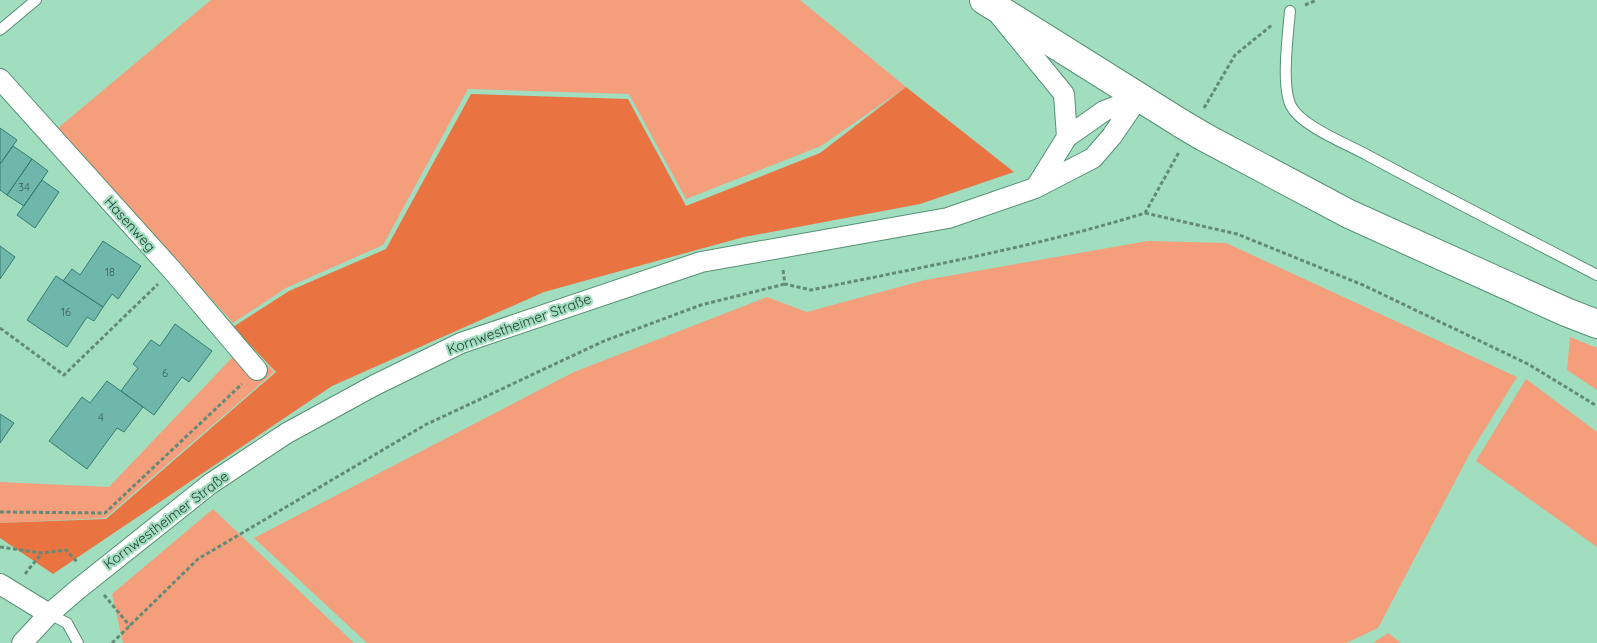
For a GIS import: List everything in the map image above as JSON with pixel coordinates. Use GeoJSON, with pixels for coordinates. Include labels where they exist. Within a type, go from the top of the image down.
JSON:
{"type":"FeatureCollection","features":[{"type":"Feature","properties":{"kind":"main road"},"geometry":{"type":"LineString","coordinates":[[988,3],[1138,98],[1193,130],[1349,214],[1566,312],[1597,324]]}},
{"type":"Feature","properties":{"kind":"street"},"geometry":{"type":"LineString","coordinates":[[988,3],[1064,94],[1067,137]]}},
{"type":"Feature","properties":{"kind":"street","name":"Hasenweg"},"geometry":{"type":"LineString","coordinates":[[0,79],[172,270],[257,370]]}},
{"type":"Feature","properties":{"kind":"street"},"geometry":{"type":"LineString","coordinates":[[1035,188],[1067,137],[1104,111],[1138,98]]}},
{"type":"Feature","properties":{"kind":"street","name":"Kornwestheimer Straße"},"geometry":{"type":"LineString","coordinates":[[22,643],[49,614],[128,547],[218,479],[287,433],[374,384],[461,343],[702,262],[948,218],[1035,188],[1093,158],[1112,136],[1138,98]]}},
{"type":"Feature","properties":{"kind":"street"},"geometry":{"type":"LineString","coordinates":[[0,584],[49,614]]}},
{"type":"Feature","properties":{"kind":"lane"},"geometry":{"type":"LineString","coordinates":[[0,30],[36,0]]}},
{"type":"Feature","properties":{"kind":"lane"},"geometry":{"type":"LineString","coordinates":[[1290,11],[1287,90],[1290,104],[1296,113],[1318,128],[1397,171],[1597,275]]}},
{"type":"Feature","properties":{"kind":"lane"},"geometry":{"type":"LineString","coordinates":[[49,614],[67,623],[78,643]]}},
{"type":"Feature","properties":{"kind":"path"},"geometry":{"type":"LineString","coordinates":[[1145,213],[1237,234],[1363,285],[1528,364],[1597,406]]}},
{"type":"Feature","properties":{"kind":"path"},"geometry":{"type":"LineString","coordinates":[[0,328],[64,375],[172,270]]}},
{"type":"Feature","properties":{"kind":"path"},"geometry":{"type":"LineString","coordinates":[[112,643],[198,559],[425,425],[604,341],[701,305],[786,284]]}},
{"type":"Feature","properties":{"kind":"path"},"geometry":{"type":"LineString","coordinates":[[0,512],[104,513],[257,370]]}},
{"type":"Feature","properties":{"kind":"shaded area"},"geometry":{"type":"Polygon","coordinates":[[[211,0],[800,0],[906,87],[821,146],[686,199],[629,94],[468,89],[383,245],[286,288],[233,323],[58,128],[211,0]]]}},
{"type":"Feature","properties":{"kind":"shaded area"},"geometry":{"type":"Polygon","coordinates":[[[906,87],[1014,172],[920,204],[744,237],[544,292],[332,386],[53,574],[0,538],[0,523],[106,519],[276,372],[233,327],[289,291],[386,249],[471,94],[628,99],[686,206],[820,153],[906,87]]]}},
{"type":"Feature","properties":{"kind":"shaded area"},"geometry":{"type":"Polygon","coordinates":[[[1148,241],[1226,243],[1517,377],[1469,455],[1378,628],[1346,643],[367,643],[254,538],[574,372],[767,297],[807,312],[925,280],[1148,241]]]}},
{"type":"Feature","properties":{"kind":"shaded area"},"geometry":{"type":"Polygon","coordinates":[[[1570,337],[1597,348],[1597,390],[1567,370],[1570,337]]]}},
{"type":"Feature","properties":{"kind":"shaded area"},"geometry":{"type":"Polygon","coordinates":[[[246,343],[274,372],[105,518],[0,523],[0,482],[109,487],[246,343]]]}},
{"type":"Feature","properties":{"kind":"shaded area"},"geometry":{"type":"Polygon","coordinates":[[[1526,379],[1597,432],[1597,547],[1476,461],[1526,379]]]}},
{"type":"Feature","properties":{"kind":"shaded area"},"geometry":{"type":"Polygon","coordinates":[[[213,509],[354,643],[123,643],[112,594],[213,509]]]}},
{"type":"Feature","properties":{"kind":"shaded area"},"geometry":{"type":"Polygon","coordinates":[[[1388,633],[1401,643],[1373,643],[1388,633]]]}},
{"type":"Feature","properties":{"kind":"building"},"geometry":{"type":"Polygon","coordinates":[[[0,128],[17,140],[0,164],[0,128]]]}},
{"type":"Feature","properties":{"kind":"building"},"geometry":{"type":"Polygon","coordinates":[[[13,146],[32,159],[7,195],[0,190],[0,164],[13,146]]]}},
{"type":"Feature","properties":{"kind":"building"},"geometry":{"type":"Polygon","coordinates":[[[32,159],[48,171],[24,206],[7,195],[32,159]]]}},
{"type":"Feature","properties":{"kind":"building"},"geometry":{"type":"Polygon","coordinates":[[[42,180],[59,192],[35,228],[17,215],[42,180]]]}},
{"type":"Feature","properties":{"kind":"building"},"geometry":{"type":"Polygon","coordinates":[[[103,241],[141,266],[118,299],[112,294],[103,307],[63,281],[72,269],[80,275],[103,241]]]}},
{"type":"Feature","properties":{"kind":"building"},"geometry":{"type":"Polygon","coordinates":[[[0,246],[15,257],[0,279],[0,246]]]}},
{"type":"Feature","properties":{"kind":"building"},"geometry":{"type":"Polygon","coordinates":[[[56,276],[103,307],[94,321],[87,317],[67,347],[27,320],[56,276]]]}},
{"type":"Feature","properties":{"kind":"building"},"geometry":{"type":"Polygon","coordinates":[[[175,324],[212,351],[189,382],[182,377],[154,415],[121,391],[138,368],[133,364],[151,340],[160,346],[175,324]]]}},
{"type":"Feature","properties":{"kind":"building"},"geometry":{"type":"Polygon","coordinates":[[[107,381],[143,407],[124,432],[117,428],[87,469],[49,441],[82,397],[90,403],[107,381]]]}},
{"type":"Feature","properties":{"kind":"building"},"geometry":{"type":"Polygon","coordinates":[[[0,414],[14,423],[0,443],[0,414]]]}}]}
